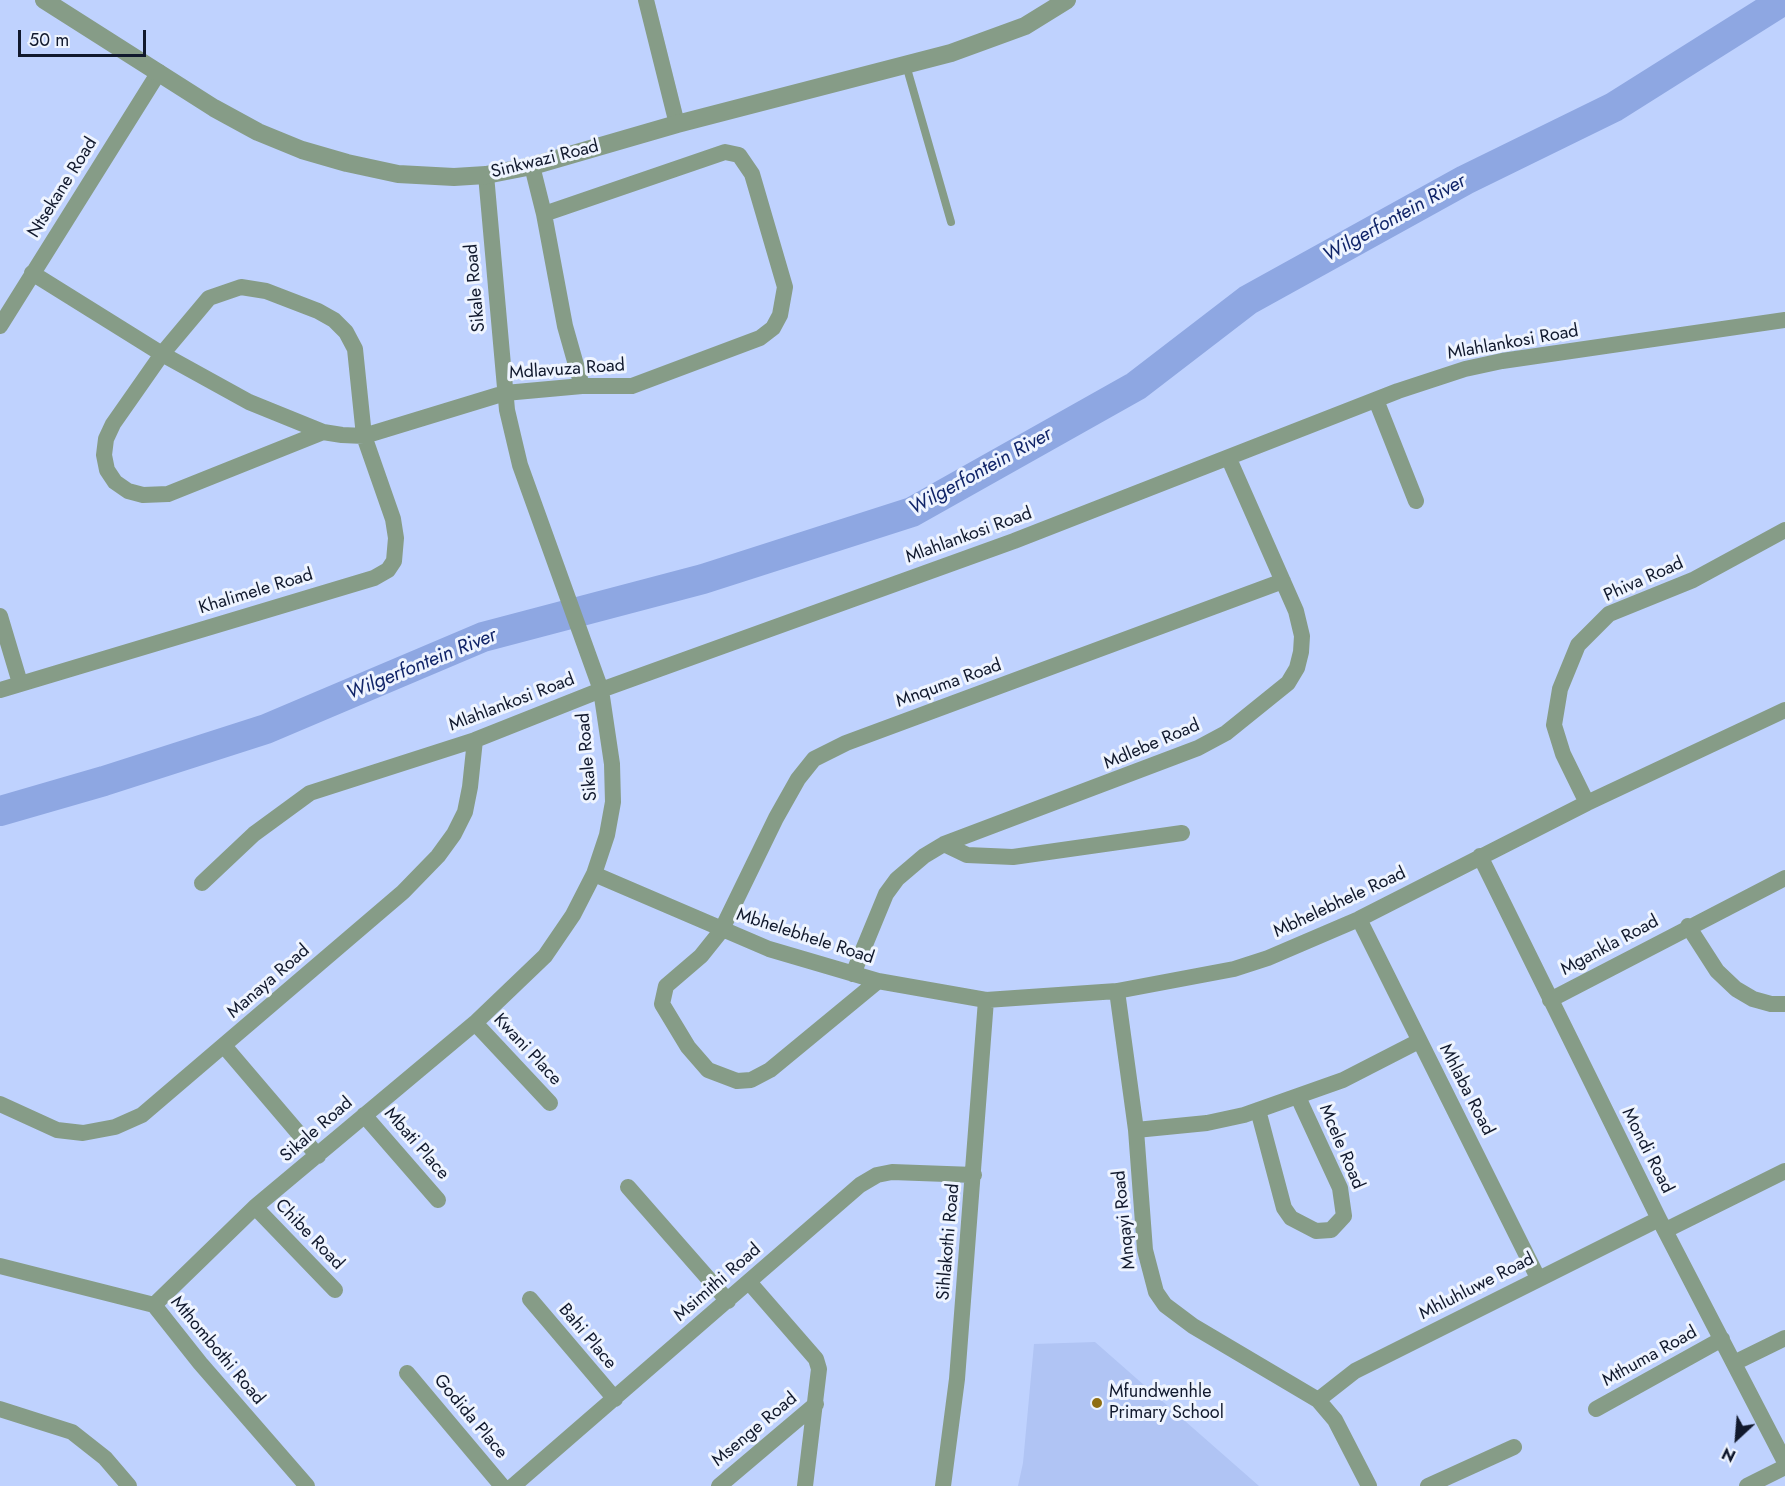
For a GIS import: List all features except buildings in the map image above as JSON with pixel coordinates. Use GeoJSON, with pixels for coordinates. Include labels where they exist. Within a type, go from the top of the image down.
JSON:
{"type":"FeatureCollection","features":[{"type":"Feature","properties":{"kind":"street","name":"Sinkwazi Road"},"geometry":{"type":"LineString","coordinates":[[44,0],[258,132],[302,150],[346,164],[398,174],[454,177],[486,175],[532,166],[677,124],[951,53],[1014,30],[1055,9],[1067,0]]}},
{"type":"Feature","properties":{"kind":"street"},"geometry":{"type":"LineString","coordinates":[[646,0],[677,124]]}},
{"type":"Feature","properties":{"kind":"street","name":"Ntsekane Road"},"geometry":{"type":"LineString","coordinates":[[0,326],[159,72]]}},
{"type":"Feature","properties":{"kind":"street","name":"Mdlavuza Road"},"geometry":{"type":"LineString","coordinates":[[32,273],[162,354],[249,402],[323,432],[364,436],[504,393],[582,386],[632,386],[760,338],[772,328],[780,315],[785,287],[752,174],[746,162],[733,153],[717,155],[544,214]]}},
{"type":"Feature","properties":{"kind":"street"},"geometry":{"type":"LineString","coordinates":[[532,166],[544,214],[565,326],[582,386]]}},
{"type":"Feature","properties":{"kind":"street","name":"Sikale Road"},"geometry":{"type":"LineString","coordinates":[[154,1305],[255,1207],[475,1023],[544,956],[573,915],[594,874],[607,835],[613,802],[612,764],[601,690],[520,465],[504,393],[486,175]]}},
{"type":"Feature","properties":{"kind":"street","name":"Khalimele Road"},"geometry":{"type":"LineString","coordinates":[[0,690],[374,578],[388,570],[396,553],[393,519],[364,436],[355,349],[340,326],[318,310],[266,291],[241,287],[226,290],[209,298],[162,354],[113,424],[106,439],[104,455],[107,470],[115,482],[143,495],[168,494],[323,432]]}},
{"type":"Feature","properties":{"kind":"street","name":"Mlahlankosi Road"},"geometry":{"type":"LineString","coordinates":[[202,883],[254,834],[310,793],[475,740],[601,690],[1014,541],[1376,400],[1465,369],[1493,363],[1785,320]]}},
{"type":"Feature","properties":{"kind":"street"},"geometry":{"type":"LineString","coordinates":[[1376,400],[1416,501]]}},
{"type":"Feature","properties":{"kind":"street","name":"Mdlebe Road"},"geometry":{"type":"LineString","coordinates":[[853,974],[886,894],[911,866],[944,844],[1198,748],[1226,734],[1288,683],[1297,668],[1301,652],[1302,636],[1296,611],[1229,459]]}},
{"type":"Feature","properties":{"kind":"street","name":"Phiva Road"},"geometry":{"type":"LineString","coordinates":[[1587,803],[1563,754],[1554,725],[1560,688],[1578,645],[1609,614],[1693,580],[1785,530]]}},
{"type":"Feature","properties":{"kind":"street","name":"Mnquma Road"},"geometry":{"type":"LineString","coordinates":[[721,931],[776,818],[798,779],[814,759],[846,743],[1283,581]]}},
{"type":"Feature","properties":{"kind":"street"},"geometry":{"type":"LineString","coordinates":[[0,616],[20,683]]}},
{"type":"Feature","properties":{"kind":"street","name":"Mbhelebhele Road"},"geometry":{"type":"LineString","coordinates":[[594,874],[721,931],[769,949],[878,981],[986,1000],[1118,991],[1234,969],[1359,919],[1587,803],[1785,710]]}},
{"type":"Feature","properties":{"kind":"street","name":"Manaya Road"},"geometry":{"type":"LineString","coordinates":[[0,1104],[57,1130],[84,1133],[115,1127],[142,1115],[225,1047],[403,892],[438,856],[454,834],[465,812],[472,778],[475,740]]}},
{"type":"Feature","properties":{"kind":"street"},"geometry":{"type":"LineString","coordinates":[[944,844],[968,855],[1013,857],[1182,833]]}},
{"type":"Feature","properties":{"kind":"street","name":"Mondi Road"},"geometry":{"type":"LineString","coordinates":[[1480,856],[1550,1000],[1785,1462]]}},
{"type":"Feature","properties":{"kind":"street","name":"Mgankla Road"},"geometry":{"type":"LineString","coordinates":[[1550,1000],[1688,926],[1785,878]]}},
{"type":"Feature","properties":{"kind":"street","name":"Mhlaba Road"},"geometry":{"type":"LineString","coordinates":[[1359,919],[1538,1278]]}},
{"type":"Feature","properties":{"kind":"street","name":"Mgankla Road"},"geometry":{"type":"LineString","coordinates":[[1688,926],[1717,970],[1736,989],[1753,999],[1771,1004],[1785,1004]]}},
{"type":"Feature","properties":{"kind":"street","name":"Mbhelebhele Road"},"geometry":{"type":"LineString","coordinates":[[721,931],[701,956],[666,986],[662,1004],[688,1047],[708,1070],[729,1079],[751,1080],[770,1070],[878,981]]}},
{"type":"Feature","properties":{"kind":"street","name":"Mnqayi Road"},"geometry":{"type":"LineString","coordinates":[[1118,991],[1136,1130],[1145,1250],[1156,1292],[1165,1305],[1193,1326],[1318,1400],[1335,1420],[1370,1486]]}},
{"type":"Feature","properties":{"kind":"street","name":"Sihlakothi Road"},"geometry":{"type":"LineString","coordinates":[[943,1486],[957,1379],[986,1000]]}},
{"type":"Feature","properties":{"kind":"street","name":"Kwani Place"},"geometry":{"type":"LineString","coordinates":[[475,1023],[550,1103]]}},
{"type":"Feature","properties":{"kind":"street","name":"Mcele Road"},"geometry":{"type":"LineString","coordinates":[[1136,1130],[1208,1123],[1258,1110],[1343,1080],[1419,1041]]}},
{"type":"Feature","properties":{"kind":"street"},"geometry":{"type":"LineString","coordinates":[[225,1047],[318,1156]]}},
{"type":"Feature","properties":{"kind":"street","name":"Mcele Road"},"geometry":{"type":"LineString","coordinates":[[1258,1110],[1284,1208],[1291,1218],[1316,1231],[1331,1230],[1344,1216],[1341,1188],[1298,1097]]}},
{"type":"Feature","properties":{"kind":"street","name":"Mbati Place"},"geometry":{"type":"LineString","coordinates":[[364,1114],[438,1200]]}},
{"type":"Feature","properties":{"kind":"street"},"geometry":{"type":"LineString","coordinates":[[1663,1224],[1785,1171]]}},
{"type":"Feature","properties":{"kind":"street","name":"Msimithi Road"},"geometry":{"type":"LineString","coordinates":[[513,1486],[860,1185],[877,1175],[911,1172],[974,1175]]}},
{"type":"Feature","properties":{"kind":"street"},"geometry":{"type":"LineString","coordinates":[[628,1187],[728,1301]]}},
{"type":"Feature","properties":{"kind":"street","name":"Chibe Road"},"geometry":{"type":"LineString","coordinates":[[255,1207],[335,1290]]}},
{"type":"Feature","properties":{"kind":"street","name":"Mhluhluwe Road"},"geometry":{"type":"LineString","coordinates":[[1318,1400],[1355,1371],[1538,1278],[1663,1224]]}},
{"type":"Feature","properties":{"kind":"street","name":"Mthombothi Road"},"geometry":{"type":"LineString","coordinates":[[0,1266],[154,1305],[200,1364],[307,1486]]}},
{"type":"Feature","properties":{"kind":"street","name":"Msenge Road"},"geometry":{"type":"LineString","coordinates":[[749,1282],[816,1359],[819,1369],[805,1486]]}},
{"type":"Feature","properties":{"kind":"street","name":"Bahi Place"},"geometry":{"type":"LineString","coordinates":[[530,1299],[615,1399]]}},
{"type":"Feature","properties":{"kind":"street"},"geometry":{"type":"LineString","coordinates":[[1734,1363],[1785,1338]]}},
{"type":"Feature","properties":{"kind":"street","name":"Mthuma Road"},"geometry":{"type":"LineString","coordinates":[[1596,1408],[1722,1339]]}},
{"type":"Feature","properties":{"kind":"street","name":"Godida Place"},"geometry":{"type":"LineString","coordinates":[[407,1373],[502,1486]]}},
{"type":"Feature","properties":{"kind":"street","name":"Msenge Road"},"geometry":{"type":"LineString","coordinates":[[718,1486],[816,1404]]}},
{"type":"Feature","properties":{"kind":"street"},"geometry":{"type":"LineString","coordinates":[[0,1409],[72,1432],[105,1458],[128,1486]]}},
{"type":"Feature","properties":{"kind":"street"},"geometry":{"type":"LineString","coordinates":[[1428,1486],[1514,1447]]}},
{"type":"Feature","properties":{"kind":"street"},"geometry":{"type":"LineString","coordinates":[[1747,1486],[1785,1467]]}},
{"type":"Feature","properties":{"kind":"lane"},"geometry":{"type":"LineString","coordinates":[[906,64],[951,222]]}},
{"type":"Feature","properties":{"kind":"shaded area","name":"Mfundwenhle Primary School"},"geometry":{"type":"Polygon","coordinates":[[[1095,1342],[1259,1486],[1018,1486],[1023,1463],[1034,1344],[1095,1342]]]}},
{"type":"Feature","properties":{"kind":"waterway","name":"Wilgerfontein River"},"geometry":{"type":"LineString","coordinates":[[0,811],[104,781],[266,729],[483,637],[703,579],[912,512],[1136,386],[1248,300],[1465,180],[1614,107],[1784,0]]}},
{"type":"Feature","properties":{"kind":"place","name":"Mfundwenhle Primary School"},"geometry":{"type":"Point","coordinates":[1097,1403]}}]}
